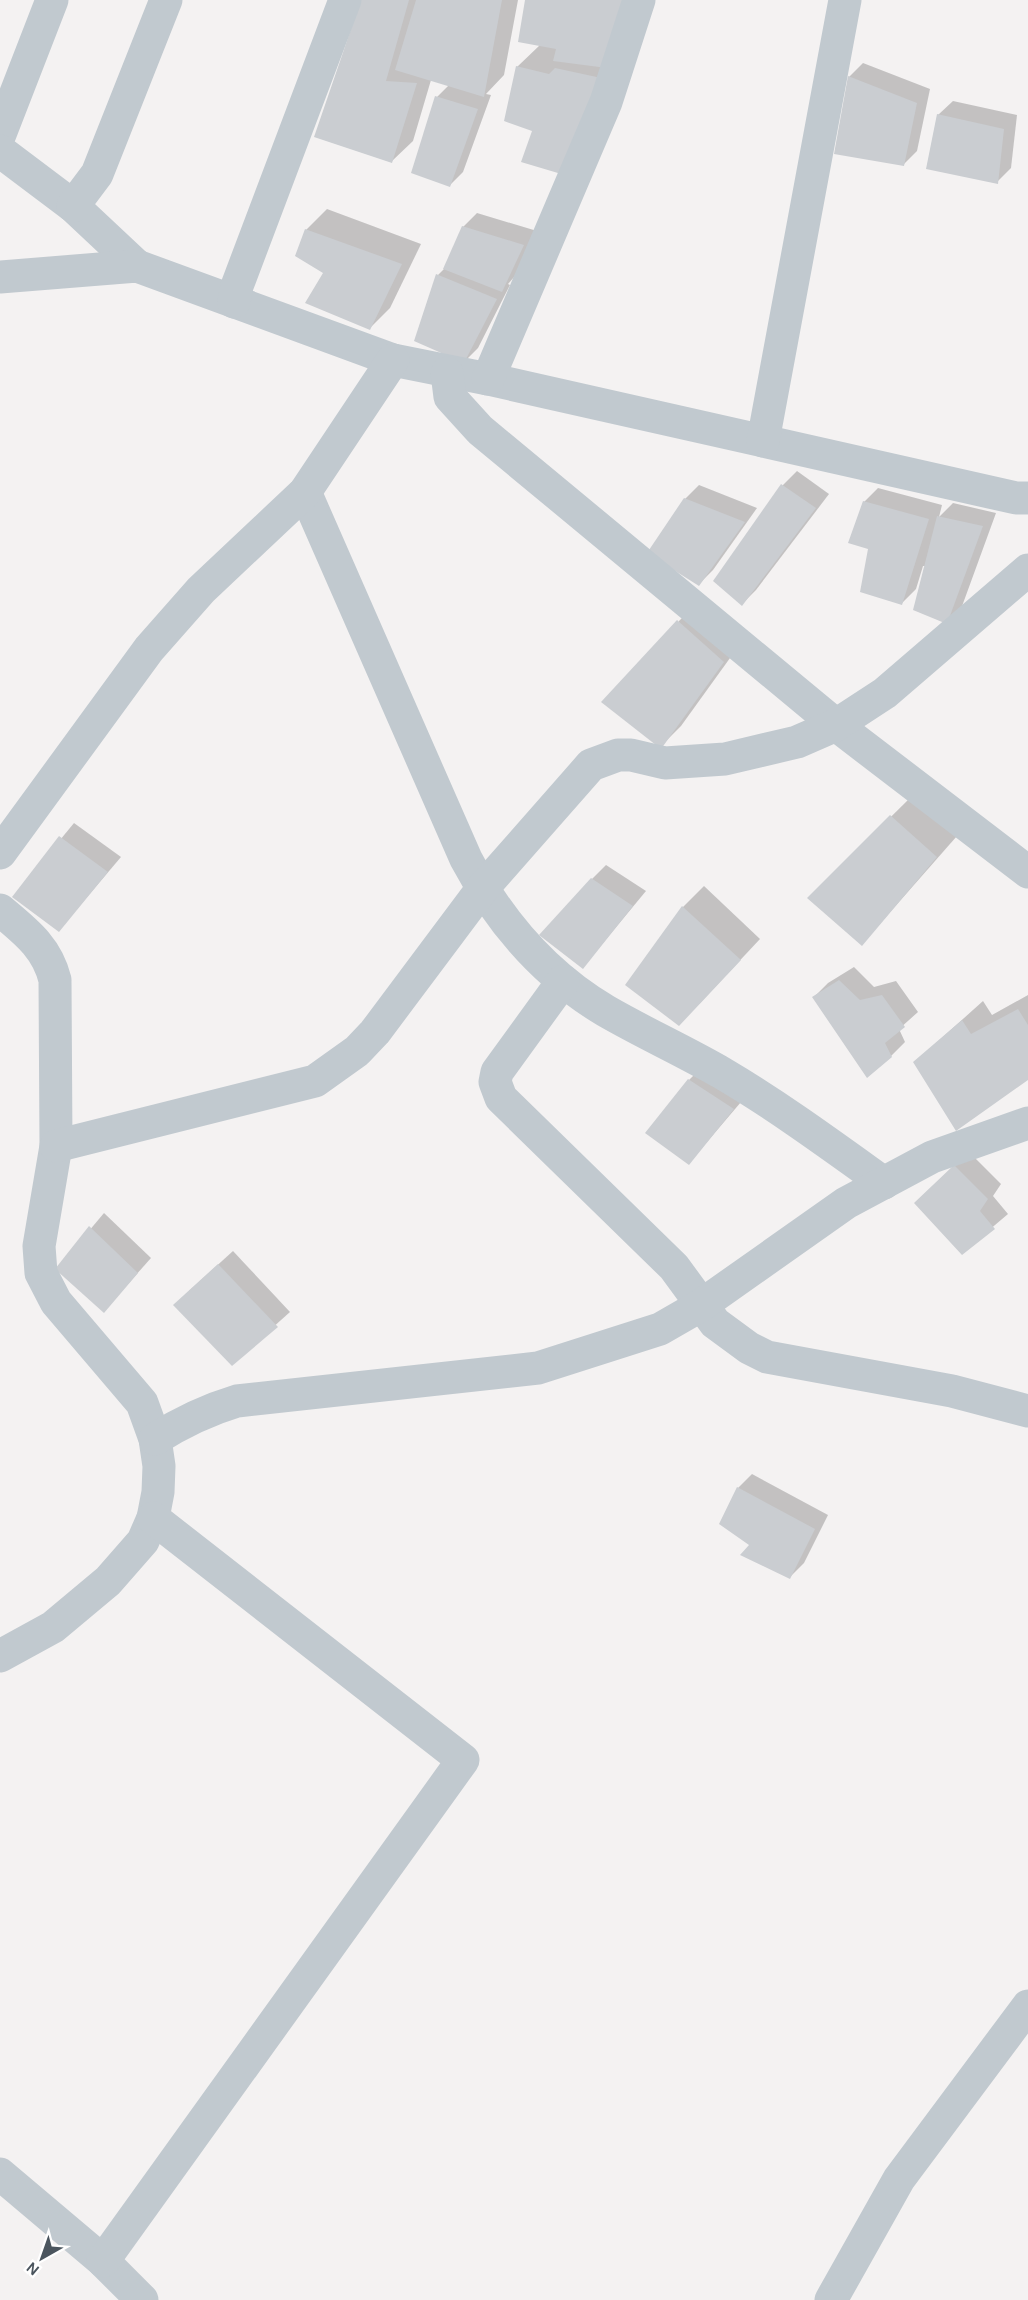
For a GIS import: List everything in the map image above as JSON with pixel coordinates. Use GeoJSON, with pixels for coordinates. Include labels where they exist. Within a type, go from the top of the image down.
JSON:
{"type":"FeatureCollection","features":[{"type":"Feature","properties":{"kind":"street"},"geometry":{"type":"LineString","coordinates":[[0,134],[52,0]]}},
{"type":"Feature","properties":{"kind":"street"},"geometry":{"type":"LineString","coordinates":[[73,206],[97,174],[166,0]]}},
{"type":"Feature","properties":{"kind":"street"},"geometry":{"type":"LineString","coordinates":[[234,302],[237,286],[345,0]]}},
{"type":"Feature","properties":{"kind":"street"},"geometry":{"type":"LineString","coordinates":[[488,379],[606,102],[639,0]]}},
{"type":"Feature","properties":{"kind":"street"},"geometry":{"type":"LineString","coordinates":[[763,441],[845,0]]}},
{"type":"Feature","properties":{"kind":"street"},"geometry":{"type":"LineString","coordinates":[[0,151],[73,206],[137,266],[393,360],[447,373],[488,379],[1016,498],[1028,498]]}},
{"type":"Feature","properties":{"kind":"street"},"geometry":{"type":"LineString","coordinates":[[0,276],[137,266]]}},
{"type":"Feature","properties":{"kind":"street"},"geometry":{"type":"LineString","coordinates":[[0,853],[149,649],[201,590],[305,492],[393,360]]}},
{"type":"Feature","properties":{"kind":"street"},"geometry":{"type":"LineString","coordinates":[[447,373],[450,397],[480,430],[836,725],[1028,872]]}},
{"type":"Feature","properties":{"kind":"street"},"geometry":{"type":"LineString","coordinates":[[305,492],[466,859],[482,889],[518,937],[563,981],[605,1010],[722,1073],[884,1183]]}},
{"type":"Feature","properties":{"kind":"street"},"geometry":{"type":"LineString","coordinates":[[56,1146],[315,1081],[357,1051],[375,1032],[482,889],[578,776],[591,765],[606,758],[631,755],[665,763],[725,759],[797,742],[836,725],[885,693],[1028,570]]}},
{"type":"Feature","properties":{"kind":"street"},"geometry":{"type":"LineString","coordinates":[[0,910],[39,943],[46,954],[55,980],[56,1146],[39,1246],[41,1274],[56,1302],[142,1403],[155,1439],[158,1492],[153,1518],[143,1541],[108,1581],[53,1627],[0,1656]]}},
{"type":"Feature","properties":{"kind":"street"},"geometry":{"type":"LineString","coordinates":[[563,981],[497,1072],[497,1090],[501,1098],[674,1267],[700,1306],[732,1338],[767,1357],[952,1391],[1028,1411]]}},
{"type":"Feature","properties":{"kind":"street"},"geometry":{"type":"LineString","coordinates":[[155,1439],[182,1422],[210,1409],[237,1401],[538,1368],[660,1329],[700,1306],[846,1203],[933,1157],[1028,1123]]}},
{"type":"Feature","properties":{"kind":"street"},"geometry":{"type":"LineString","coordinates":[[103,2261],[463,1760],[153,1518]]}},
{"type":"Feature","properties":{"kind":"street"},"geometry":{"type":"LineString","coordinates":[[831,2300],[899,2180],[1028,2006]]}},
{"type":"Feature","properties":{"kind":"street"},"geometry":{"type":"LineString","coordinates":[[0,2174],[103,2261],[142,2300]]}},
{"type":"Feature","properties":{"kind":"building"},"geometry":{"type":"Polygon","coordinates":[[[361,0],[409,0],[386,81],[417,83],[392,163],[314,137],[361,0]]]}},
{"type":"Feature","properties":{"kind":"building"},"geometry":{"type":"Polygon","coordinates":[[[416,0],[502,0],[484,97],[395,70],[416,0]]]}},
{"type":"Feature","properties":{"kind":"building"},"geometry":{"type":"Polygon","coordinates":[[[525,0],[624,0],[607,68],[553,61],[556,49],[518,42],[525,0]]]}},
{"type":"Feature","properties":{"kind":"building"},"geometry":{"type":"Polygon","coordinates":[[[516,66],[549,74],[555,68],[606,79],[568,176],[521,162],[532,131],[504,121],[516,66]]]}},
{"type":"Feature","properties":{"kind":"building"},"geometry":{"type":"Polygon","coordinates":[[[848,76],[917,103],[904,166],[834,154],[848,76]]]}},
{"type":"Feature","properties":{"kind":"building"},"geometry":{"type":"Polygon","coordinates":[[[435,96],[478,109],[450,187],[411,173],[435,96]]]}},
{"type":"Feature","properties":{"kind":"building"},"geometry":{"type":"Polygon","coordinates":[[[937,114],[1004,129],[998,184],[926,169],[937,114]]]}},
{"type":"Feature","properties":{"kind":"building"},"geometry":{"type":"Polygon","coordinates":[[[462,226],[524,245],[502,292],[443,269],[462,226]]]}},
{"type":"Feature","properties":{"kind":"building"},"geometry":{"type":"Polygon","coordinates":[[[305,229],[402,264],[370,330],[305,303],[323,273],[295,256],[305,229]]]}},
{"type":"Feature","properties":{"kind":"building"},"geometry":{"type":"Polygon","coordinates":[[[436,274],[497,299],[464,363],[414,341],[436,274]]]}},
{"type":"Feature","properties":{"kind":"building"},"geometry":{"type":"Polygon","coordinates":[[[781,484],[816,508],[742,606],[713,581],[781,484]]]}},
{"type":"Feature","properties":{"kind":"building"},"geometry":{"type":"Polygon","coordinates":[[[684,498],[745,522],[699,586],[647,553],[684,498]]]}},
{"type":"Feature","properties":{"kind":"building"},"geometry":{"type":"Polygon","coordinates":[[[863,501],[929,519],[902,605],[860,592],[868,549],[848,543],[863,501]]]}},
{"type":"Feature","properties":{"kind":"building"},"geometry":{"type":"Polygon","coordinates":[[[937,516],[983,526],[947,624],[913,610],[937,516]]]}},
{"type":"Feature","properties":{"kind":"building"},"geometry":{"type":"Polygon","coordinates":[[[677,620],[724,662],[661,749],[601,702],[677,620]]]}},
{"type":"Feature","properties":{"kind":"building"},"geometry":{"type":"Polygon","coordinates":[[[890,815],[937,857],[862,946],[807,898],[890,815]]]}},
{"type":"Feature","properties":{"kind":"building"},"geometry":{"type":"Polygon","coordinates":[[[59,836],[108,872],[59,932],[12,897],[59,836]]]}},
{"type":"Feature","properties":{"kind":"building"},"geometry":{"type":"Polygon","coordinates":[[[591,878],[633,906],[583,969],[539,935],[591,878]]]}},
{"type":"Feature","properties":{"kind":"building"},"geometry":{"type":"Polygon","coordinates":[[[682,906],[741,960],[679,1026],[625,985],[682,906]]]}},
{"type":"Feature","properties":{"kind":"building"},"geometry":{"type":"Polygon","coordinates":[[[839,980],[860,1000],[882,995],[905,1027],[885,1043],[892,1057],[867,1078],[812,997],[839,980]]]}},
{"type":"Feature","properties":{"kind":"building"},"geometry":{"type":"Polygon","coordinates":[[[1018,1009],[1028,1025],[1028,1080],[956,1131],[913,1062],[962,1020],[971,1034],[1018,1009]]]}},
{"type":"Feature","properties":{"kind":"building"},"geometry":{"type":"Polygon","coordinates":[[[688,1079],[734,1109],[689,1165],[645,1133],[688,1079]]]}},
{"type":"Feature","properties":{"kind":"building"},"geometry":{"type":"Polygon","coordinates":[[[954,1165],[988,1199],[980,1211],[995,1229],[962,1255],[914,1203],[954,1165]]]}},
{"type":"Feature","properties":{"kind":"building"},"geometry":{"type":"Polygon","coordinates":[[[89,1226],[138,1273],[104,1313],[55,1269],[89,1226]]]}},
{"type":"Feature","properties":{"kind":"building"},"geometry":{"type":"Polygon","coordinates":[[[218,1264],[278,1327],[232,1366],[173,1305],[218,1264]]]}},
{"type":"Feature","properties":{"kind":"building"},"geometry":{"type":"Polygon","coordinates":[[[737,1487],[815,1529],[790,1579],[740,1555],[749,1545],[719,1524],[737,1487]]]}}]}
